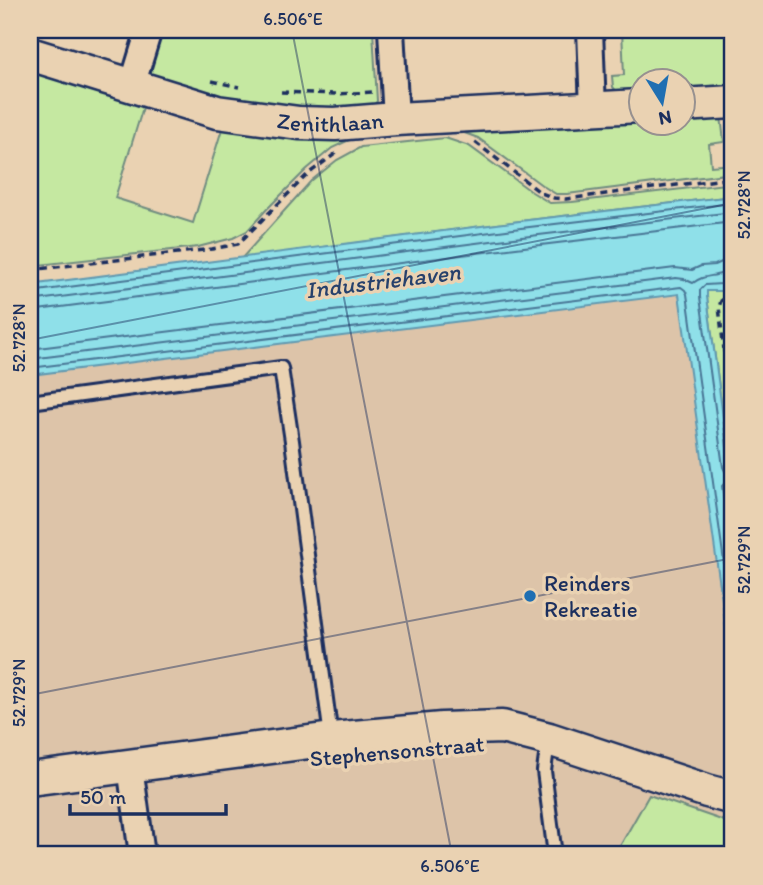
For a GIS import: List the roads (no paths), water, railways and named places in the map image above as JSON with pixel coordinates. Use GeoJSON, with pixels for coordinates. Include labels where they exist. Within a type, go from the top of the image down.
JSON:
{"type":"FeatureCollection","features":[{"type":"Feature","properties":{"kind":"street"},"geometry":{"type":"LineString","coordinates":[[132,86],[149,30]]}},
{"type":"Feature","properties":{"kind":"street"},"geometry":{"type":"LineString","coordinates":[[391,30],[395,105]]}},
{"type":"Feature","properties":{"kind":"street"},"geometry":{"type":"LineString","coordinates":[[590,30],[593,108]]}},
{"type":"Feature","properties":{"kind":"street","name":"Zenithlaan"},"geometry":{"type":"LineString","coordinates":[[30,54],[217,112],[299,123],[335,124],[395,105],[626,107]]}},
{"type":"Feature","properties":{"kind":"street"},"geometry":{"type":"LineString","coordinates":[[696,103],[733,102]]}},
{"type":"Feature","properties":{"kind":"street","name":"Stephensonstraat"},"geometry":{"type":"LineString","coordinates":[[30,779],[331,739],[442,729],[502,727],[549,739],[733,798]]}},
{"type":"Feature","properties":{"kind":"street"},"geometry":{"type":"LineString","coordinates":[[130,766],[142,855]]}},
{"type":"Feature","properties":{"kind":"lane"},"geometry":{"type":"LineString","coordinates":[[30,402],[281,368],[331,739]]}},
{"type":"Feature","properties":{"kind":"lane"},"geometry":{"type":"LineString","coordinates":[[549,739],[544,771],[555,855]]}},
{"type":"Feature","properties":{"kind":"water","name":"Industriehaven"},"geometry":{"type":"Polygon","coordinates":[[[733,196],[733,283],[726,291],[707,291],[707,297],[733,493],[733,678],[679,294],[30,375],[30,285],[733,196]]]}},
{"type":"Feature","properties":{"kind":"place","name":"Reinders Rekreatie"},"geometry":{"type":"Point","coordinates":[530,596]}}]}
